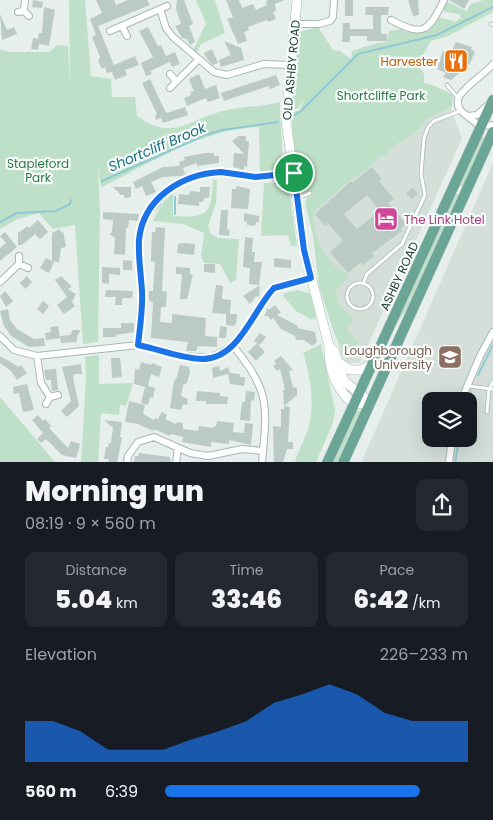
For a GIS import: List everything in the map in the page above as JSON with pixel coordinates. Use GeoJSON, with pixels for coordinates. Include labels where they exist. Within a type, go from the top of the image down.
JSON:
{"type":"FeatureCollection","features":[{"type":"Feature","properties":{"kind":"main road","name":"ASHBY ROAD"},"geometry":{"type":"LineString","coordinates":[[327,462],[493,100]]}},
{"type":"Feature","properties":{"kind":"main road","name":"ASHBY ROAD"},"geometry":{"type":"LineString","coordinates":[[343,462],[493,132]]}},
{"type":"Feature","properties":{"kind":"street"},"geometry":{"type":"LineString","coordinates":[[24,13],[25,0]]}},
{"type":"Feature","properties":{"kind":"street","name":"OLD ASHBY ROAD"},"geometry":{"type":"LineString","coordinates":[[297,0],[286,121],[304,250],[329,346],[329,356],[336,382],[341,392],[354,404]]}},
{"type":"Feature","properties":{"kind":"street"},"geometry":{"type":"LineString","coordinates":[[295,24],[319,24],[330,21],[333,18],[334,0]]}},
{"type":"Feature","properties":{"kind":"street"},"geometry":{"type":"LineString","coordinates":[[391,20],[412,30],[421,30],[429,25],[444,0]]}},
{"type":"Feature","properties":{"kind":"street"},"geometry":{"type":"LineString","coordinates":[[110,31],[167,6]]}},
{"type":"Feature","properties":{"kind":"street"},"geometry":{"type":"LineString","coordinates":[[160,9],[166,28],[198,60],[214,72],[227,75],[264,64],[291,65]]}},
{"type":"Feature","properties":{"kind":"street"},"geometry":{"type":"LineString","coordinates":[[122,26],[127,36]]}},
{"type":"Feature","properties":{"kind":"street"},"geometry":{"type":"LineString","coordinates":[[170,88],[198,60]]}},
{"type":"Feature","properties":{"kind":"street"},"geometry":{"type":"LineString","coordinates":[[493,64],[485,74],[460,93],[457,104],[460,111],[481,127],[493,125]]}},
{"type":"Feature","properties":{"kind":"street"},"geometry":{"type":"LineString","coordinates":[[170,74],[176,81]]}},
{"type":"Feature","properties":{"kind":"street"},"geometry":{"type":"LineString","coordinates":[[468,116],[477,115],[493,100]]}},
{"type":"Feature","properties":{"kind":"street"},"geometry":{"type":"LineString","coordinates":[[138,345],[142,294],[139,240],[143,224],[149,212],[168,190],[187,178],[201,174],[221,172],[260,177],[294,173]]}},
{"type":"Feature","properties":{"kind":"street"},"geometry":{"type":"LineString","coordinates":[[0,282],[19,260],[28,268]]}},
{"type":"Feature","properties":{"kind":"street"},"geometry":{"type":"LineString","coordinates":[[0,336],[14,350],[37,356],[138,345],[202,359],[220,355],[233,346],[274,288],[311,278]]}},
{"type":"Feature","properties":{"kind":"street"},"geometry":{"type":"LineString","coordinates":[[464,392],[493,332]]}},
{"type":"Feature","properties":{"kind":"street"},"geometry":{"type":"LineString","coordinates":[[233,346],[258,380],[264,396],[265,432],[262,462]]}},
{"type":"Feature","properties":{"kind":"street","name":"OLD ASHBY ROAD"},"geometry":{"type":"LineString","coordinates":[[329,346],[335,352],[344,381],[370,402]]}},
{"type":"Feature","properties":{"kind":"street"},"geometry":{"type":"LineString","coordinates":[[37,356],[41,383],[50,397]]}},
{"type":"Feature","properties":{"kind":"street"},"geometry":{"type":"LineString","coordinates":[[338,362],[350,370],[361,370],[372,364]]}},
{"type":"Feature","properties":{"kind":"street"},"geometry":{"type":"LineString","coordinates":[[46,404],[50,397],[58,394]]}},
{"type":"Feature","properties":{"kind":"street"},"geometry":{"type":"LineString","coordinates":[[354,404],[370,402]]}},
{"type":"Feature","properties":{"kind":"street"},"geometry":{"type":"LineString","coordinates":[[127,462],[132,448],[138,442],[154,437],[178,448],[208,456],[232,450],[262,451]]}},
{"type":"Feature","properties":{"kind":"street"},"geometry":{"type":"LineString","coordinates":[[448,462],[451,447]]}},
{"type":"Feature","properties":{"kind":"street"},"geometry":{"type":"LineString","coordinates":[[176,462],[178,448]]}},
{"type":"Feature","properties":{"kind":"lane"},"geometry":{"type":"LineString","coordinates":[[447,85],[458,98]]}},
{"type":"Feature","properties":{"kind":"lane"},"geometry":{"type":"LineString","coordinates":[[363,284],[367,274],[402,244],[425,195],[421,174],[424,138],[428,127],[434,121],[460,111]]}},
{"type":"Feature","properties":{"kind":"lane"},"geometry":{"type":"LineString","coordinates":[[298,198],[310,193]]}},
{"type":"Feature","properties":{"kind":"lane"},"geometry":{"type":"LineString","coordinates":[[354,284],[363,284],[370,289],[372,300],[364,308],[356,308],[349,304],[347,293],[354,284]]}},
{"type":"Feature","properties":{"kind":"lane"},"geometry":{"type":"LineString","coordinates":[[487,412],[491,406],[493,382]]}},
{"type":"Feature","properties":{"kind":"lane"},"geometry":{"type":"LineString","coordinates":[[466,386],[491,389]]}},
{"type":"Feature","properties":{"kind":"shaded area"},"geometry":{"type":"Polygon","coordinates":[[[447,96],[462,139],[361,360],[358,363],[347,363],[340,352],[310,211],[447,96]]]}},
{"type":"Feature","properties":{"kind":"shaded area","name":"Loughborough University"},"geometry":{"type":"Polygon","coordinates":[[[493,163],[493,462],[361,462],[493,163]]]}},
{"type":"Feature","properties":{"kind":"green space","name":"Stapleford Park"},"geometry":{"type":"Polygon","coordinates":[[[69,0],[85,0],[91,76],[111,79],[112,97],[135,97],[137,116],[161,128],[172,128],[227,110],[280,102],[282,140],[282,160],[279,175],[260,175],[259,127],[239,129],[198,140],[157,158],[101,188],[98,166],[100,210],[98,342],[83,344],[75,225],[53,229],[39,213],[18,219],[0,229],[0,49],[9,52],[49,52],[57,45],[68,46],[70,86],[69,0]]]}},
{"type":"Feature","properties":{"kind":"green space"},"geometry":{"type":"Polygon","coordinates":[[[196,0],[215,0],[225,33],[201,44],[196,54],[193,51],[206,23],[196,0]]]}},
{"type":"Feature","properties":{"kind":"green space","name":"Shortcliffe Park"},"geometry":{"type":"Polygon","coordinates":[[[483,0],[493,0],[493,12],[448,36],[431,41],[418,64],[424,74],[424,83],[453,95],[452,106],[425,120],[421,127],[406,140],[395,144],[388,153],[379,157],[368,169],[349,181],[313,213],[315,231],[322,248],[333,263],[347,274],[348,278],[336,290],[341,307],[354,318],[348,326],[348,332],[357,340],[359,345],[357,349],[348,350],[341,346],[334,333],[319,286],[313,236],[305,203],[307,197],[302,186],[293,139],[292,113],[300,110],[304,100],[298,108],[290,111],[299,32],[318,27],[333,50],[340,51],[351,59],[352,51],[387,42],[389,31],[401,29],[412,33],[417,32],[438,18],[455,22],[461,18],[459,14],[445,12],[443,9],[447,2],[466,11],[471,4],[483,0]]]}},
{"type":"Feature","properties":{"kind":"green space"},"geometry":{"type":"Polygon","coordinates":[[[482,135],[485,139],[463,187],[458,185],[482,135]]]}},
{"type":"Feature","properties":{"kind":"green space"},"geometry":{"type":"Polygon","coordinates":[[[213,180],[217,180],[216,203],[208,226],[211,234],[218,238],[239,239],[236,280],[230,283],[220,264],[204,263],[201,256],[204,233],[183,224],[153,221],[160,207],[173,192],[173,216],[201,215],[209,207],[213,180]]]}},
{"type":"Feature","properties":{"kind":"green space"},"geometry":{"type":"Polygon","coordinates":[[[264,183],[284,183],[289,188],[297,246],[291,246],[288,235],[261,236],[264,183]]]}},
{"type":"Feature","properties":{"kind":"green space"},"geometry":{"type":"Polygon","coordinates":[[[455,193],[459,195],[409,306],[395,326],[455,193]]]}},
{"type":"Feature","properties":{"kind":"green space"},"geometry":{"type":"Polygon","coordinates":[[[298,290],[310,294],[316,317],[312,320],[296,311],[283,296],[285,293],[298,290]]]}},
{"type":"Feature","properties":{"kind":"green space"},"geometry":{"type":"Polygon","coordinates":[[[321,344],[335,410],[333,423],[316,462],[295,462],[308,430],[312,401],[310,381],[303,353],[321,344]]]}},
{"type":"Feature","properties":{"kind":"green space"},"geometry":{"type":"Polygon","coordinates":[[[99,355],[99,384],[133,383],[126,406],[120,405],[119,415],[101,413],[98,462],[81,462],[86,379],[85,357],[99,355]]]}},
{"type":"Feature","properties":{"kind":"green space"},"geometry":{"type":"Polygon","coordinates":[[[0,397],[55,462],[0,462],[0,397]]]}},
{"type":"Feature","properties":{"kind":"green space"},"geometry":{"type":"Polygon","coordinates":[[[356,410],[361,411],[338,462],[332,462],[356,410]]]}},
{"type":"Feature","properties":{"kind":"building"},"geometry":{"type":"Polygon","coordinates":[[[33,0],[43,2],[42,8],[32,7],[33,0]]]}},
{"type":"Feature","properties":{"kind":"building"},"geometry":{"type":"Polygon","coordinates":[[[96,0],[114,0],[116,5],[128,0],[147,0],[150,5],[98,26],[114,65],[135,56],[139,65],[125,70],[127,75],[115,80],[112,72],[107,73],[105,67],[102,69],[98,61],[100,57],[92,37],[96,35],[90,19],[102,13],[96,0]]]}},
{"type":"Feature","properties":{"kind":"building"},"geometry":{"type":"Polygon","coordinates":[[[177,0],[184,0],[193,24],[189,26],[195,42],[190,45],[187,39],[182,38],[175,26],[181,24],[176,9],[177,0]]]}},
{"type":"Feature","properties":{"kind":"building"},"geometry":{"type":"Polygon","coordinates":[[[226,0],[239,0],[242,8],[253,4],[256,10],[267,5],[266,1],[285,0],[275,4],[276,11],[273,12],[276,19],[268,22],[267,20],[248,27],[249,30],[244,32],[247,41],[238,44],[227,19],[233,17],[226,0]]]}},
{"type":"Feature","properties":{"kind":"building"},"geometry":{"type":"Polygon","coordinates":[[[345,0],[353,0],[353,16],[345,16],[345,0]]]}},
{"type":"Feature","properties":{"kind":"building"},"geometry":{"type":"Polygon","coordinates":[[[408,0],[418,0],[419,15],[413,16],[408,0]]]}},
{"type":"Feature","properties":{"kind":"building"},"geometry":{"type":"Polygon","coordinates":[[[449,0],[469,0],[464,9],[449,0]]]}},
{"type":"Feature","properties":{"kind":"building"},"geometry":{"type":"Polygon","coordinates":[[[44,7],[55,10],[49,46],[39,44],[38,50],[31,49],[33,38],[38,39],[39,33],[42,33],[44,7]]]}},
{"type":"Feature","properties":{"kind":"building"},"geometry":{"type":"Polygon","coordinates":[[[366,7],[389,7],[388,15],[381,15],[381,34],[387,34],[387,41],[367,41],[367,36],[350,36],[350,42],[342,42],[343,23],[350,23],[350,29],[373,29],[373,15],[365,15],[366,7]]]}},
{"type":"Feature","properties":{"kind":"building"},"geometry":{"type":"Polygon","coordinates":[[[0,14],[7,30],[14,27],[17,34],[2,40],[0,14]]]}},
{"type":"Feature","properties":{"kind":"building"},"geometry":{"type":"Polygon","coordinates":[[[148,27],[158,46],[161,45],[166,56],[175,52],[180,64],[172,67],[170,62],[150,71],[152,74],[146,76],[141,63],[153,57],[139,31],[148,27]]]}},
{"type":"Feature","properties":{"kind":"building"},"geometry":{"type":"Polygon","coordinates":[[[224,41],[241,48],[244,60],[221,67],[219,60],[231,55],[224,41]]]}},
{"type":"Feature","properties":{"kind":"building","name":"Harvester"},"geometry":{"type":"Polygon","coordinates":[[[456,42],[472,47],[471,49],[475,52],[469,65],[466,64],[463,70],[451,80],[443,77],[446,73],[437,69],[443,51],[450,55],[456,42]]]}},
{"type":"Feature","properties":{"kind":"building"},"geometry":{"type":"Polygon","coordinates":[[[212,49],[218,63],[213,65],[204,53],[212,49]]]}},
{"type":"Feature","properties":{"kind":"building"},"geometry":{"type":"Polygon","coordinates":[[[199,74],[205,89],[216,85],[220,98],[208,102],[206,98],[187,106],[184,98],[191,95],[190,92],[194,91],[189,79],[199,74]]]}},
{"type":"Feature","properties":{"kind":"building"},"geometry":{"type":"Polygon","coordinates":[[[276,75],[280,85],[270,89],[269,86],[224,101],[221,93],[276,75]]]}},
{"type":"Feature","properties":{"kind":"building"},"geometry":{"type":"Polygon","coordinates":[[[150,79],[167,113],[185,107],[188,115],[163,123],[161,118],[156,120],[155,116],[157,114],[142,83],[150,79]]]}},
{"type":"Feature","properties":{"kind":"building"},"geometry":{"type":"Polygon","coordinates":[[[239,136],[246,136],[246,141],[249,141],[247,167],[244,166],[244,170],[233,167],[234,153],[244,154],[232,141],[239,136]]]}},
{"type":"Feature","properties":{"kind":"building"},"geometry":{"type":"Polygon","coordinates":[[[214,153],[214,156],[219,156],[219,163],[197,166],[197,163],[183,168],[185,174],[181,176],[163,177],[151,182],[156,192],[146,196],[142,186],[136,189],[133,182],[163,167],[180,166],[179,162],[185,160],[184,157],[214,153]]]}},
{"type":"Feature","properties":{"kind":"building","name":"The Link Hotel"},"geometry":{"type":"Polygon","coordinates":[[[372,167],[382,179],[379,181],[394,199],[388,203],[406,224],[400,229],[402,231],[372,253],[374,256],[363,265],[361,262],[348,273],[330,252],[343,241],[328,223],[325,226],[315,214],[351,181],[352,183],[372,167]],[[367,195],[344,214],[357,229],[380,211],[367,195]]]}},
{"type":"Feature","properties":{"kind":"building"},"geometry":{"type":"Polygon","coordinates":[[[236,186],[250,189],[248,209],[231,208],[232,189],[236,189],[236,186]]]}},
{"type":"Feature","properties":{"kind":"building"},"geometry":{"type":"Polygon","coordinates":[[[113,187],[131,187],[131,197],[124,198],[124,195],[121,195],[113,187]]]}},
{"type":"Feature","properties":{"kind":"building"},"geometry":{"type":"Polygon","coordinates":[[[200,187],[210,187],[209,198],[204,198],[203,202],[199,202],[199,206],[178,204],[179,194],[189,195],[190,191],[200,192],[200,187]]]}},
{"type":"Feature","properties":{"kind":"building"},"geometry":{"type":"Polygon","coordinates":[[[413,188],[418,194],[412,199],[406,193],[413,188]]]}},
{"type":"Feature","properties":{"kind":"building"},"geometry":{"type":"Polygon","coordinates":[[[221,210],[228,210],[227,229],[230,230],[229,236],[219,235],[221,210]]]}},
{"type":"Feature","properties":{"kind":"building"},"geometry":{"type":"Polygon","coordinates":[[[103,212],[139,214],[138,221],[129,220],[128,228],[126,228],[125,255],[114,254],[115,238],[110,234],[112,232],[113,220],[103,219],[103,212]]]}},
{"type":"Feature","properties":{"kind":"building"},"geometry":{"type":"Polygon","coordinates":[[[244,213],[259,216],[259,222],[256,222],[255,226],[247,225],[247,222],[244,221],[244,213]]]}},
{"type":"Feature","properties":{"kind":"building"},"geometry":{"type":"Polygon","coordinates":[[[38,220],[48,232],[40,239],[35,234],[22,245],[18,245],[18,233],[28,226],[29,228],[38,220]]]}},
{"type":"Feature","properties":{"kind":"building"},"geometry":{"type":"Polygon","coordinates":[[[156,227],[165,228],[162,291],[167,292],[166,307],[161,307],[160,322],[172,323],[172,314],[206,318],[205,336],[217,337],[217,347],[198,346],[196,351],[186,351],[188,342],[151,338],[153,303],[149,300],[149,291],[153,291],[155,262],[151,261],[152,232],[155,232],[156,227]]]}},
{"type":"Feature","properties":{"kind":"building"},"geometry":{"type":"Polygon","coordinates":[[[60,229],[61,233],[63,231],[66,247],[61,248],[59,262],[52,261],[52,233],[60,229]]]}},
{"type":"Feature","properties":{"kind":"building"},"geometry":{"type":"Polygon","coordinates":[[[5,232],[17,247],[0,261],[0,248],[6,243],[0,236],[5,232]]]}},
{"type":"Feature","properties":{"kind":"building"},"geometry":{"type":"Polygon","coordinates":[[[245,237],[253,238],[252,252],[255,252],[254,262],[262,262],[259,285],[249,284],[250,268],[243,267],[245,237]]]}},
{"type":"Feature","properties":{"kind":"building"},"geometry":{"type":"Polygon","coordinates":[[[178,244],[195,244],[194,255],[177,253],[178,244]]]}},
{"type":"Feature","properties":{"kind":"building"},"geometry":{"type":"Polygon","coordinates":[[[46,258],[54,262],[49,273],[40,268],[46,258]]]}},
{"type":"Feature","properties":{"kind":"building"},"geometry":{"type":"Polygon","coordinates":[[[274,258],[291,260],[291,268],[274,267],[274,258]]]}},
{"type":"Feature","properties":{"kind":"building"},"geometry":{"type":"Polygon","coordinates":[[[123,260],[132,261],[132,270],[123,270],[123,260]]]}},
{"type":"Feature","properties":{"kind":"building"},"geometry":{"type":"Polygon","coordinates":[[[204,264],[215,264],[215,273],[204,272],[204,264]]]}},
{"type":"Feature","properties":{"kind":"building"},"geometry":{"type":"Polygon","coordinates":[[[102,267],[120,268],[120,275],[109,274],[109,284],[102,283],[102,267]]]}},
{"type":"Feature","properties":{"kind":"building"},"geometry":{"type":"Polygon","coordinates":[[[176,267],[190,268],[190,274],[193,274],[187,299],[180,299],[182,274],[176,274],[176,267]]]}},
{"type":"Feature","properties":{"kind":"building"},"geometry":{"type":"Polygon","coordinates":[[[27,276],[32,282],[25,289],[20,283],[27,276]]]}},
{"type":"Feature","properties":{"kind":"building"},"geometry":{"type":"Polygon","coordinates":[[[61,276],[72,287],[68,289],[76,294],[72,302],[75,306],[64,314],[57,305],[67,297],[55,280],[61,276]]]}},
{"type":"Feature","properties":{"kind":"building"},"geometry":{"type":"Polygon","coordinates":[[[216,285],[223,286],[222,299],[231,300],[230,314],[237,314],[236,324],[233,326],[226,325],[226,314],[212,313],[216,285]]]}},
{"type":"Feature","properties":{"kind":"building"},"geometry":{"type":"Polygon","coordinates":[[[260,285],[259,297],[256,296],[250,304],[243,296],[260,285]]]}},
{"type":"Feature","properties":{"kind":"building"},"geometry":{"type":"Polygon","coordinates":[[[106,290],[133,291],[132,298],[122,298],[122,305],[115,305],[116,297],[105,297],[106,290]]]}},
{"type":"Feature","properties":{"kind":"building"},"geometry":{"type":"Polygon","coordinates":[[[5,291],[13,301],[6,307],[0,296],[5,291]]]}},
{"type":"Feature","properties":{"kind":"building"},"geometry":{"type":"Polygon","coordinates":[[[43,301],[49,306],[43,314],[37,309],[43,301]]]}},
{"type":"Feature","properties":{"kind":"building"},"geometry":{"type":"Polygon","coordinates":[[[275,305],[281,313],[277,315],[298,326],[297,328],[315,332],[317,342],[312,346],[304,340],[296,340],[295,336],[281,329],[273,318],[271,320],[268,316],[264,316],[267,311],[266,308],[269,310],[275,305]]]}},
{"type":"Feature","properties":{"kind":"building"},"geometry":{"type":"Polygon","coordinates":[[[8,309],[10,320],[17,329],[34,339],[44,338],[45,346],[29,347],[11,336],[4,326],[0,311],[8,309]]]}},
{"type":"Feature","properties":{"kind":"building"},"geometry":{"type":"Polygon","coordinates":[[[121,323],[134,323],[134,332],[116,335],[116,337],[103,337],[103,328],[121,328],[121,323]]]}},
{"type":"Feature","properties":{"kind":"building"},"geometry":{"type":"Polygon","coordinates":[[[58,326],[60,338],[46,340],[45,333],[51,332],[50,327],[58,326]]]}},
{"type":"Feature","properties":{"kind":"building"},"geometry":{"type":"Polygon","coordinates":[[[220,326],[227,327],[226,338],[219,338],[220,326]]]}},
{"type":"Feature","properties":{"kind":"building"},"geometry":{"type":"Polygon","coordinates":[[[73,330],[81,330],[77,336],[77,342],[61,343],[60,336],[70,335],[73,330]]]}},
{"type":"Feature","properties":{"kind":"building"},"geometry":{"type":"Polygon","coordinates":[[[260,333],[266,337],[260,345],[254,341],[260,333]]]}},
{"type":"Feature","properties":{"kind":"building"},"geometry":{"type":"Polygon","coordinates":[[[257,343],[265,352],[256,361],[248,352],[257,343]]]}},
{"type":"Feature","properties":{"kind":"building"},"geometry":{"type":"Polygon","coordinates":[[[0,356],[19,367],[21,365],[27,373],[17,380],[11,371],[0,363],[0,356]]]}},
{"type":"Feature","properties":{"kind":"building"},"geometry":{"type":"Polygon","coordinates":[[[281,356],[293,370],[289,371],[293,387],[297,388],[297,395],[284,406],[283,390],[285,390],[280,369],[277,371],[273,366],[276,364],[274,361],[281,356]]]}},
{"type":"Feature","properties":{"kind":"building"},"geometry":{"type":"Polygon","coordinates":[[[111,358],[120,358],[122,377],[112,378],[111,358]]]}},
{"type":"Feature","properties":{"kind":"building"},"geometry":{"type":"Polygon","coordinates":[[[141,362],[151,365],[152,363],[162,367],[159,377],[151,374],[148,386],[155,388],[153,398],[150,397],[148,405],[141,403],[145,387],[134,384],[135,369],[139,370],[141,362]]]}},
{"type":"Feature","properties":{"kind":"building"},"geometry":{"type":"Polygon","coordinates":[[[81,364],[82,374],[74,374],[73,378],[79,406],[67,417],[61,411],[71,401],[62,367],[81,364]]]}},
{"type":"Feature","properties":{"kind":"building"},"geometry":{"type":"Polygon","coordinates":[[[180,365],[189,367],[190,372],[187,383],[183,385],[181,396],[188,399],[187,405],[183,404],[181,410],[170,408],[174,381],[180,365]]]}},
{"type":"Feature","properties":{"kind":"building"},"geometry":{"type":"Polygon","coordinates":[[[219,366],[220,371],[228,367],[230,373],[240,374],[240,377],[245,377],[244,386],[230,384],[228,374],[213,378],[212,368],[219,366]]]}},
{"type":"Feature","properties":{"kind":"building"},"geometry":{"type":"Polygon","coordinates":[[[56,369],[58,390],[52,391],[51,380],[46,380],[44,370],[56,369]]]}},
{"type":"Feature","properties":{"kind":"building"},"geometry":{"type":"Polygon","coordinates":[[[27,384],[34,410],[23,412],[19,393],[14,394],[13,387],[27,384]]]}},
{"type":"Feature","properties":{"kind":"building"},"geometry":{"type":"Polygon","coordinates":[[[197,391],[220,393],[220,396],[228,397],[227,404],[206,404],[206,401],[196,401],[197,391]]]}},
{"type":"Feature","properties":{"kind":"building"},"geometry":{"type":"Polygon","coordinates":[[[246,391],[255,392],[254,401],[251,400],[250,421],[240,420],[242,402],[245,402],[246,391]]]}},
{"type":"Feature","properties":{"kind":"building"},"geometry":{"type":"Polygon","coordinates":[[[129,401],[145,405],[143,414],[154,420],[155,418],[158,419],[162,412],[167,415],[165,419],[176,424],[177,422],[183,423],[183,429],[198,431],[199,426],[212,428],[216,426],[217,421],[234,423],[233,432],[244,433],[245,423],[253,424],[251,445],[229,440],[229,444],[211,442],[211,447],[182,442],[183,437],[171,434],[170,436],[138,424],[125,422],[129,401]]]}},
{"type":"Feature","properties":{"kind":"building"},"geometry":{"type":"Polygon","coordinates":[[[284,406],[290,407],[288,442],[293,442],[293,449],[287,449],[283,462],[274,462],[273,426],[281,427],[281,409],[284,409],[284,406]]]}},
{"type":"Feature","properties":{"kind":"building"},"geometry":{"type":"Polygon","coordinates":[[[38,415],[43,421],[45,419],[51,426],[49,428],[68,448],[71,441],[80,444],[76,458],[62,455],[46,439],[41,443],[37,439],[43,433],[32,420],[38,415]]]}},
{"type":"Feature","properties":{"kind":"building"},"geometry":{"type":"Polygon","coordinates":[[[104,420],[122,422],[120,437],[122,437],[117,462],[108,462],[109,459],[104,459],[106,447],[111,443],[113,428],[104,420]]]}},
{"type":"Feature","properties":{"kind":"building"},"geometry":{"type":"Polygon","coordinates":[[[139,453],[170,457],[171,462],[134,462],[135,456],[138,456],[139,453]]]}},
{"type":"Feature","properties":{"kind":"waterway","name":"Shortcliff Brook"},"geometry":{"type":"LineString","coordinates":[[293,116],[301,111],[358,54],[437,35],[493,7]]}},
{"type":"Feature","properties":{"kind":"waterway","name":"Shortcliff Brook"},"geometry":{"type":"LineString","coordinates":[[102,181],[205,135],[222,130],[278,122]]}},
{"type":"Feature","properties":{"kind":"waterway"},"geometry":{"type":"LineString","coordinates":[[175,197],[175,214]]}},
{"type":"Feature","properties":{"kind":"waterway","name":"Shortcliff Brook"},"geometry":{"type":"LineString","coordinates":[[0,222],[17,213],[56,211],[70,204],[71,200]]}},
{"type":"Feature","properties":{"kind":"waterway"},"geometry":{"type":"LineString","coordinates":[[478,375],[493,345]]}},
{"type":"Feature","properties":{"kind":"waterway"},"geometry":{"type":"LineString","coordinates":[[455,462],[458,447]]}},
{"type":"Feature","properties":{"kind":"place","name":"Harvester"},"geometry":{"type":"Point","coordinates":[456,61]}},
{"type":"Feature","properties":{"kind":"place","name":"The Link Hotel"},"geometry":{"type":"Point","coordinates":[386,219]}},
{"type":"Feature","properties":{"kind":"place","name":"Loughborough University"},"geometry":{"type":"Point","coordinates":[450,357]}},
{"type":"Feature","properties":{"kind":"route"},"geometry":{"type":"LineString","coordinates":[[221,172],[256,177],[278,177],[294,173],[304,250],[311,278],[274,288],[266,296],[233,346],[220,355],[202,359],[138,345],[142,294],[139,240],[143,224],[149,212],[168,190],[187,178],[201,174],[221,172]]}}]}
